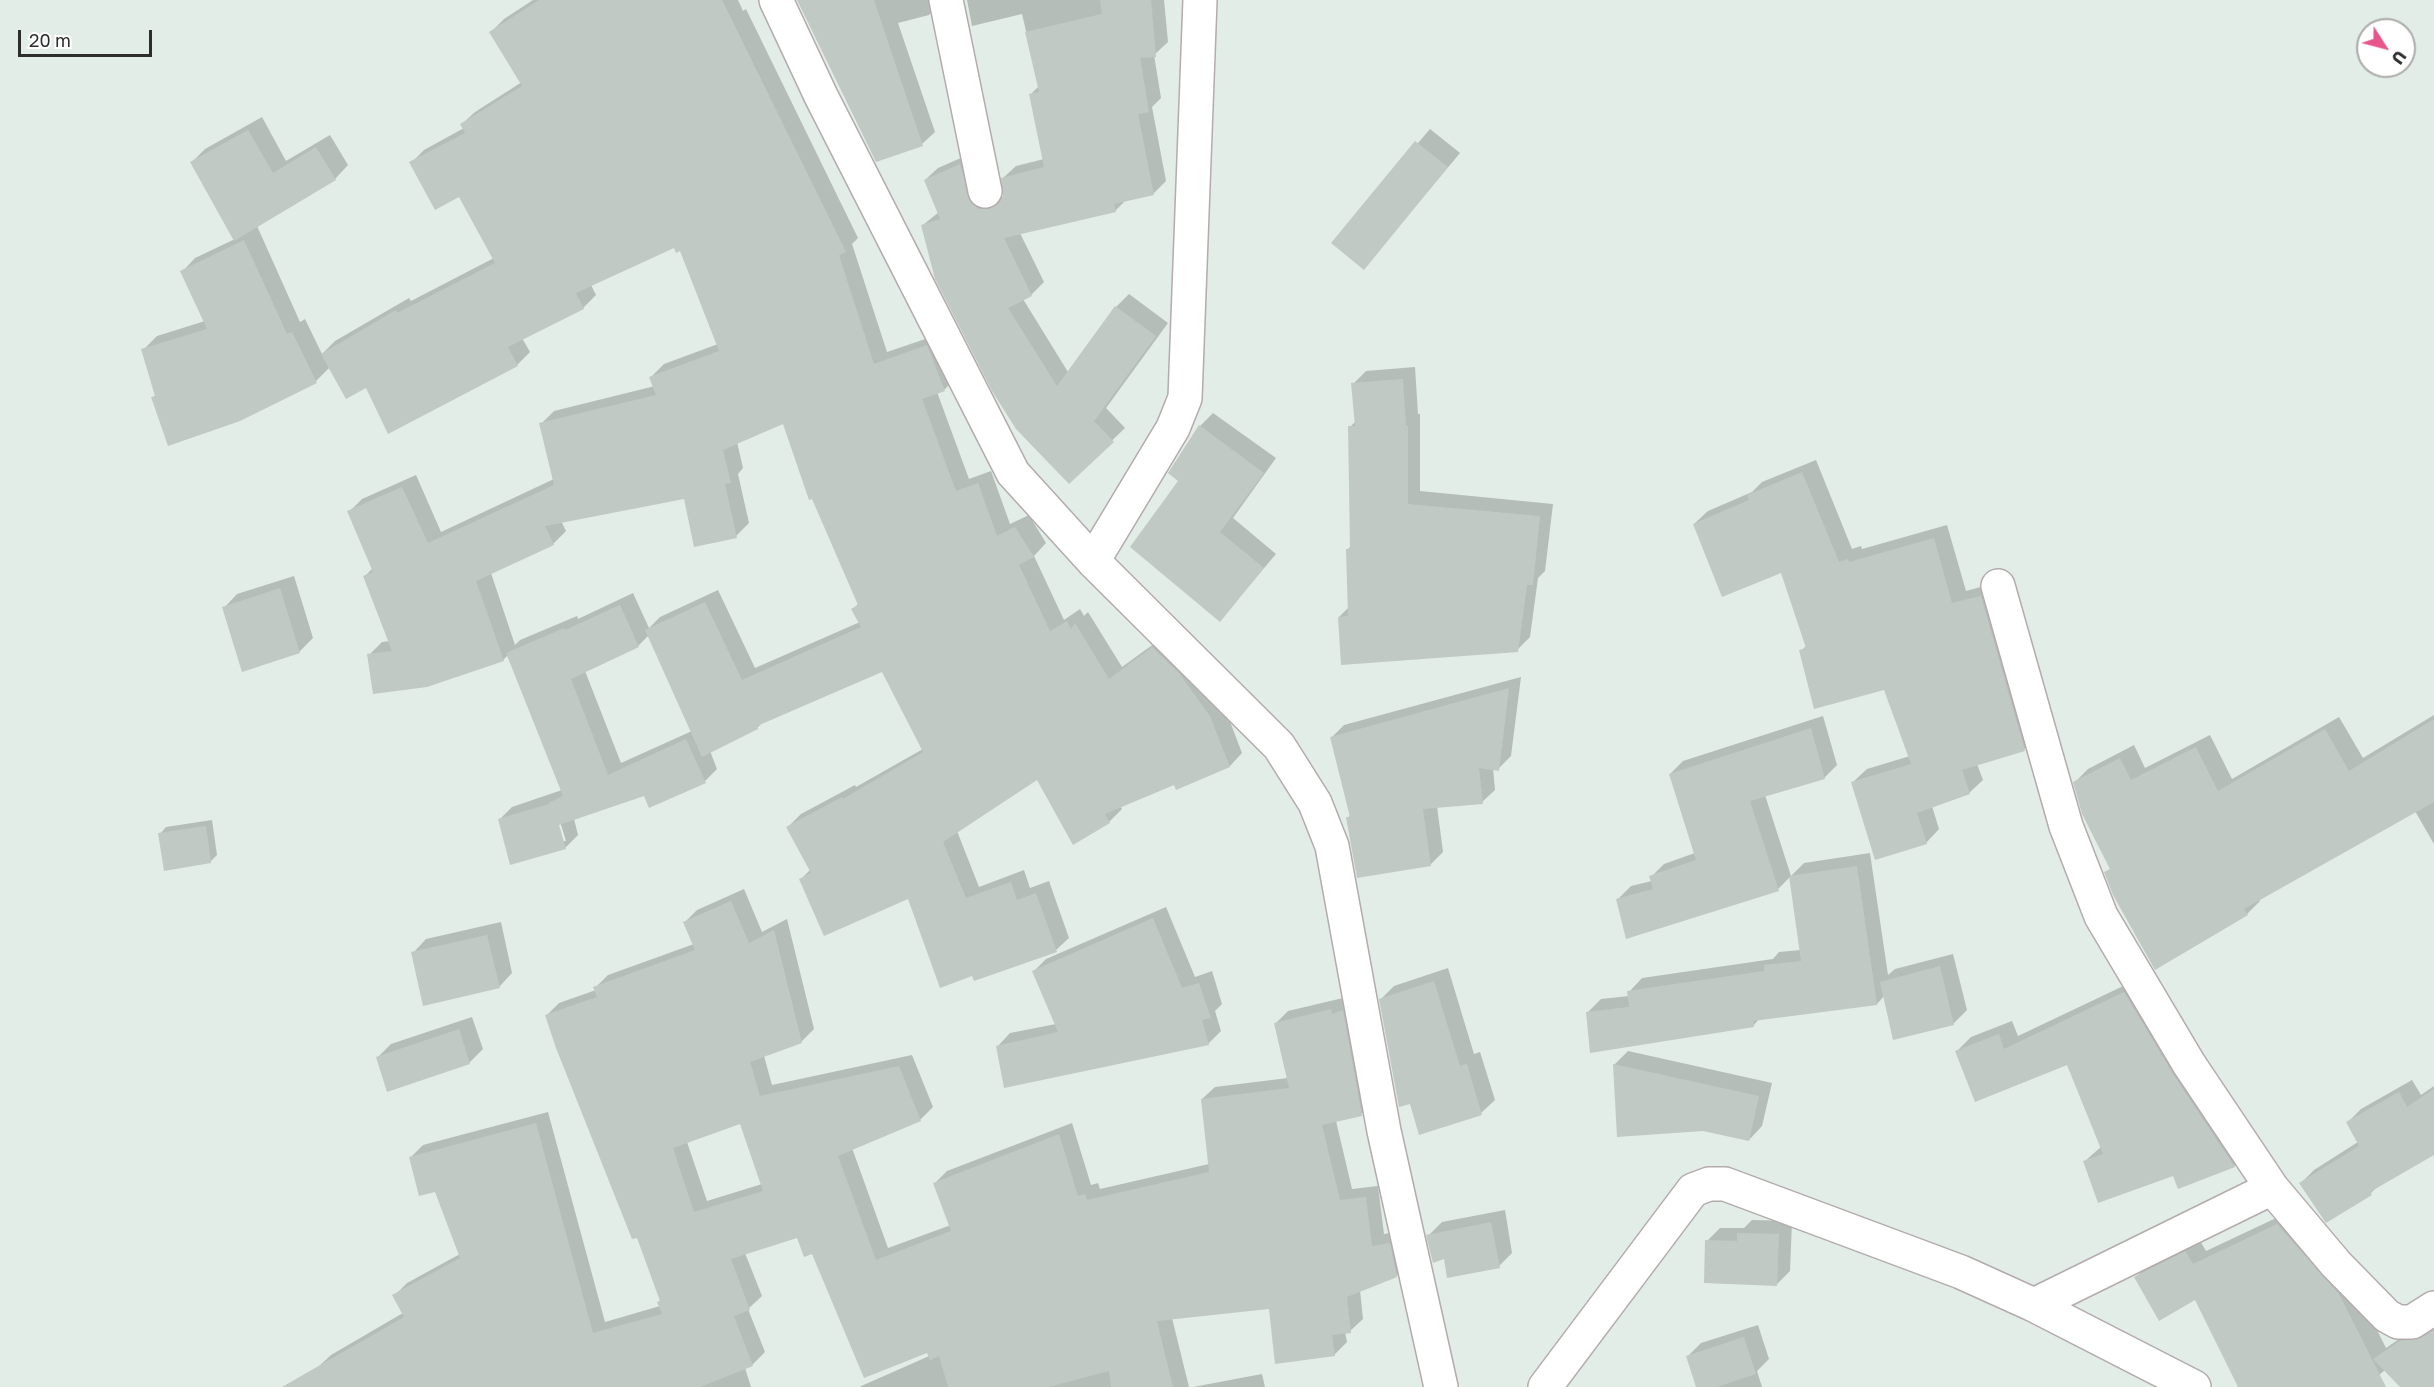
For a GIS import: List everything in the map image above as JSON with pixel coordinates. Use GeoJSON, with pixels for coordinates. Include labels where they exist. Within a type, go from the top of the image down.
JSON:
{"type":"FeatureCollection","features":[{"type":"Feature","properties":{"kind":"street"},"geometry":{"type":"LineString","coordinates":[[776,0],[826,107],[1013,474],[1093,561],[1279,746],[1315,803],[1332,846],[1384,1131],[1441,1387]]}},
{"type":"Feature","properties":{"kind":"street"},"geometry":{"type":"LineString","coordinates":[[946,0],[985,191]]}},
{"type":"Feature","properties":{"kind":"street"},"geometry":{"type":"LineString","coordinates":[[1093,561],[1173,428],[1185,398],[1200,0]]}},
{"type":"Feature","properties":{"kind":"street"},"geometry":{"type":"LineString","coordinates":[[1998,586],[2066,826],[2101,916],[2189,1064],[2272,1188],[2336,1264],[2387,1316],[2398,1322],[2412,1322],[2434,1308]]}},
{"type":"Feature","properties":{"kind":"street"},"geometry":{"type":"LineString","coordinates":[[1545,1387],[1693,1190],[1709,1184],[1725,1184],[1961,1272],[2034,1305],[2194,1387]]}},
{"type":"Feature","properties":{"kind":"street"},"geometry":{"type":"LineString","coordinates":[[2034,1305],[2272,1188]]}},
{"type":"Feature","properties":{"kind":"building"},"geometry":{"type":"Polygon","coordinates":[[[539,0],[722,0],[846,252],[839,255],[874,364],[927,345],[945,391],[922,399],[956,491],[978,483],[997,536],[1015,527],[1034,557],[1019,565],[1050,631],[1067,621],[1071,629],[1075,623],[1109,679],[1152,647],[1179,673],[1210,716],[1230,767],[1176,790],[1174,785],[1105,814],[1110,823],[1073,845],[1037,780],[943,842],[966,898],[1011,882],[1017,900],[1036,893],[1057,952],[974,981],[972,976],[940,988],[908,899],[824,936],[799,879],[811,873],[786,827],[842,797],[843,799],[923,752],[882,672],[757,726],[758,729],[702,757],[645,630],[705,602],[742,680],[861,627],[851,609],[858,605],[812,499],[809,500],[783,424],[723,450],[731,483],[725,484],[737,538],[694,547],[684,499],[545,526],[554,545],[476,581],[504,661],[427,687],[373,694],[367,654],[392,651],[363,576],[373,572],[347,511],[402,487],[428,543],[554,485],[539,423],[656,395],[649,377],[719,351],[680,251],[676,253],[674,248],[576,293],[584,309],[508,347],[518,366],[388,434],[366,388],[346,399],[321,354],[396,310],[397,313],[495,263],[459,197],[435,210],[409,162],[465,133],[460,124],[522,86],[489,32],[539,0]]]}},
{"type":"Feature","properties":{"kind":"building"},"geometry":{"type":"Polygon","coordinates":[[[797,0],[874,0],[923,146],[876,162],[797,0]]]}},
{"type":"Feature","properties":{"kind":"building"},"geometry":{"type":"Polygon","coordinates":[[[1100,0],[1151,0],[1156,57],[1140,58],[1149,112],[1138,114],[1154,195],[1114,204],[1116,212],[1004,238],[1032,296],[1008,308],[1057,386],[1115,306],[1156,336],[1094,421],[1114,442],[1069,484],[1016,429],[992,391],[935,279],[921,225],[940,219],[924,180],[960,164],[971,203],[979,209],[988,209],[997,205],[1003,197],[1001,178],[1044,167],[1029,94],[1039,92],[1025,32],[1102,14],[1100,0]]]}},
{"type":"Feature","properties":{"kind":"building"},"geometry":{"type":"Polygon","coordinates":[[[248,130],[273,173],[316,147],[336,180],[234,241],[190,162],[248,130]]]}},
{"type":"Feature","properties":{"kind":"building"},"geometry":{"type":"Polygon","coordinates":[[[1415,141],[1448,167],[1364,270],[1331,243],[1415,141]]]}},
{"type":"Feature","properties":{"kind":"building"},"geometry":{"type":"Polygon","coordinates":[[[244,240],[287,334],[292,332],[317,383],[240,421],[168,446],[151,397],[155,396],[141,349],[207,329],[180,271],[244,240]]]}},
{"type":"Feature","properties":{"kind":"building"},"geometry":{"type":"Polygon","coordinates":[[[1403,379],[1406,426],[1408,426],[1408,504],[1540,516],[1533,585],[1527,585],[1518,652],[1341,665],[1338,617],[1348,616],[1346,549],[1350,549],[1348,426],[1355,426],[1351,383],[1403,379]]]}},
{"type":"Feature","properties":{"kind":"building"},"geometry":{"type":"Polygon","coordinates":[[[1199,425],[1264,473],[1220,532],[1264,568],[1220,622],[1130,547],[1178,481],[1168,473],[1199,425]]]}},
{"type":"Feature","properties":{"kind":"building"},"geometry":{"type":"Polygon","coordinates":[[[1802,472],[1839,562],[1848,559],[1849,562],[1934,538],[1952,603],[1981,596],[2025,751],[1962,770],[1970,794],[1917,813],[1927,844],[1875,860],[1851,782],[1911,764],[1884,690],[1814,709],[1799,650],[1806,648],[1781,573],[1722,597],[1693,524],[1749,500],[1747,495],[1802,472]]]}},
{"type":"Feature","properties":{"kind":"building"},"geometry":{"type":"Polygon","coordinates":[[[280,588],[300,653],[242,672],[222,607],[280,588]]]}},
{"type":"Feature","properties":{"kind":"building"},"geometry":{"type":"Polygon","coordinates":[[[620,605],[639,647],[571,679],[608,775],[686,739],[706,783],[649,808],[644,796],[559,825],[566,849],[510,865],[498,819],[549,804],[563,796],[506,653],[620,605]]]}},
{"type":"Feature","properties":{"kind":"building"},"geometry":{"type":"Polygon","coordinates":[[[1509,688],[1499,771],[1479,768],[1483,804],[1423,809],[1431,866],[1357,878],[1346,817],[1350,817],[1330,737],[1509,688]]]}},
{"type":"Feature","properties":{"kind":"building"},"geometry":{"type":"Polygon","coordinates":[[[2434,719],[2434,802],[2244,909],[2248,915],[2155,970],[2113,895],[2104,872],[2110,869],[2082,814],[2073,782],[2120,758],[2131,780],[2196,747],[2218,791],[2325,729],[2349,771],[2434,719]]]}},
{"type":"Feature","properties":{"kind":"building"},"geometry":{"type":"Polygon","coordinates":[[[1811,728],[1825,779],[1750,801],[1779,891],[1626,939],[1616,899],[1653,889],[1649,876],[1696,860],[1669,774],[1811,728]]]}},
{"type":"Feature","properties":{"kind":"building"},"geometry":{"type":"Polygon","coordinates":[[[206,826],[211,863],[164,871],[158,833],[206,826]]]}},
{"type":"Feature","properties":{"kind":"building"},"geometry":{"type":"Polygon","coordinates":[[[1857,866],[1877,1005],[1753,1021],[1754,1027],[1590,1053],[1586,1012],[1629,1007],[1627,991],[1764,971],[1764,965],[1801,961],[1789,876],[1857,866]]]}},
{"type":"Feature","properties":{"kind":"building"},"geometry":{"type":"Polygon","coordinates":[[[731,901],[749,943],[774,930],[802,1043],[750,1062],[760,1096],[899,1066],[921,1121],[838,1156],[876,1260],[951,1231],[933,1183],[1059,1134],[1078,1196],[1085,1194],[1087,1200],[1209,1172],[1201,1099],[1289,1088],[1274,1023],[1331,1009],[1332,1014],[1343,1010],[1362,1116],[1322,1125],[1340,1200],[1366,1197],[1372,1246],[1390,1243],[1397,1277],[1347,1297],[1351,1333],[1332,1335],[1335,1356],[1275,1364],[1269,1309],[1157,1321],[1173,1387],[1111,1387],[1109,1371],[1048,1387],[948,1387],[939,1356],[930,1360],[927,1353],[864,1378],[812,1254],[804,1257],[797,1238],[731,1259],[750,1310],[734,1316],[753,1366],[700,1387],[282,1387],[404,1317],[392,1295],[460,1258],[435,1192],[419,1196],[409,1157],[536,1123],[593,1333],[662,1314],[657,1302],[660,1301],[637,1238],[632,1239],[545,1015],[597,997],[593,987],[695,950],[683,922],[731,901]],[[740,1124],[673,1148],[694,1212],[763,1191],[740,1124]]]}},
{"type":"Feature","properties":{"kind":"building"},"geometry":{"type":"Polygon","coordinates":[[[1153,918],[1182,988],[1199,983],[1211,1018],[1202,1020],[1209,1045],[1004,1088],[996,1046],[1058,1032],[1032,971],[1153,918]]]}},
{"type":"Feature","properties":{"kind":"building"},"geometry":{"type":"Polygon","coordinates":[[[487,935],[500,988],[423,1006],[411,952],[487,935]]]}},
{"type":"Feature","properties":{"kind":"building"},"geometry":{"type":"Polygon","coordinates":[[[1940,966],[1954,1025],[1893,1040],[1880,982],[1940,966]]]}},
{"type":"Feature","properties":{"kind":"building"},"geometry":{"type":"Polygon","coordinates":[[[1434,981],[1460,1066],[1467,1064],[1482,1115],[1419,1135],[1410,1104],[1399,1107],[1379,999],[1434,981]]]}},
{"type":"Feature","properties":{"kind":"building"},"geometry":{"type":"Polygon","coordinates":[[[2124,992],[2173,1074],[2235,1167],[2178,1189],[2173,1176],[2098,1203],[2083,1161],[2103,1154],[2067,1065],[1975,1102],[1955,1051],[1999,1034],[2004,1049],[2124,992]]]}},
{"type":"Feature","properties":{"kind":"building"},"geometry":{"type":"Polygon","coordinates":[[[459,1029],[470,1064],[387,1092],[376,1057],[459,1029]]]}},
{"type":"Feature","properties":{"kind":"building"},"geometry":{"type":"Polygon","coordinates":[[[1613,1064],[1759,1096],[1749,1141],[1703,1131],[1617,1137],[1613,1064]]]}},
{"type":"Feature","properties":{"kind":"building"},"geometry":{"type":"Polygon","coordinates":[[[2434,1089],[2434,1155],[2370,1192],[2372,1195],[2326,1223],[2299,1183],[2359,1146],[2346,1122],[2399,1092],[2407,1107],[2434,1089]]]}},
{"type":"Feature","properties":{"kind":"building"},"geometry":{"type":"Polygon","coordinates":[[[1491,1222],[1500,1268],[1447,1278],[1444,1259],[1433,1263],[1426,1235],[1491,1222]]]}},
{"type":"Feature","properties":{"kind":"building"},"geometry":{"type":"Polygon","coordinates":[[[2277,1224],[2339,1294],[2386,1387],[2238,1387],[2195,1300],[2159,1321],[2134,1277],[2185,1251],[2193,1264],[2277,1224]]]}},
{"type":"Feature","properties":{"kind":"building"},"geometry":{"type":"Polygon","coordinates":[[[1737,1233],[1779,1234],[1777,1286],[1704,1283],[1705,1240],[1737,1241],[1737,1233]]]}},
{"type":"Feature","properties":{"kind":"building"},"geometry":{"type":"Polygon","coordinates":[[[2434,1330],[2434,1387],[2400,1387],[2373,1359],[2400,1341],[2421,1338],[2434,1330]]]}},
{"type":"Feature","properties":{"kind":"building"},"geometry":{"type":"Polygon","coordinates":[[[1744,1337],[1756,1374],[1717,1387],[1696,1387],[1686,1356],[1744,1337]]]}}]}
